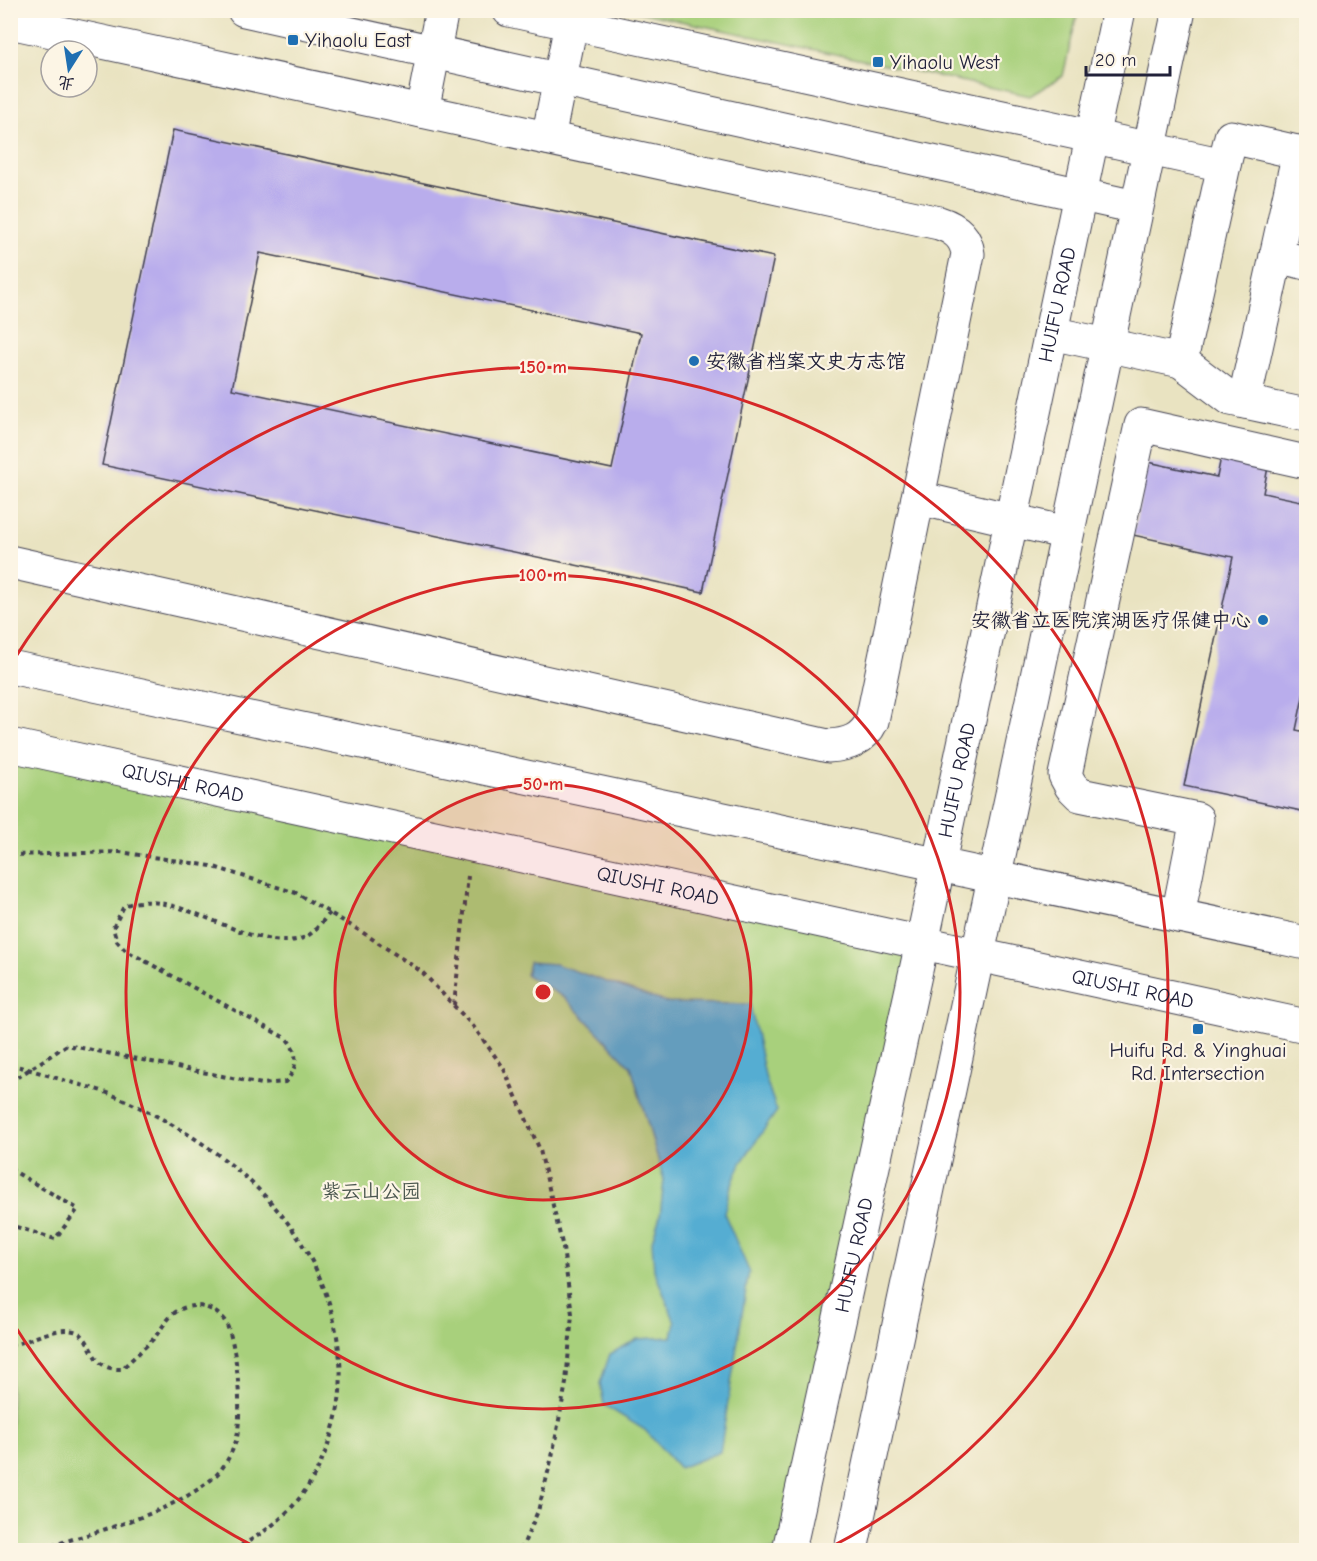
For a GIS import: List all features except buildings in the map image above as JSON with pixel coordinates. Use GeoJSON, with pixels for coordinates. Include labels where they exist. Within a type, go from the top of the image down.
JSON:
{"type":"FeatureCollection","features":[{"type":"Feature","properties":{"kind":"street"},"geometry":{"type":"LineString","coordinates":[[244,10],[1136,207]]}},
{"type":"Feature","properties":{"kind":"street"},"geometry":{"type":"LineString","coordinates":[[422,111],[442,10]]}},
{"type":"Feature","properties":{"kind":"street"},"geometry":{"type":"LineString","coordinates":[[509,10],[1224,165]]}},
{"type":"Feature","properties":{"kind":"street","name":"HUIFU ROAD"},"geometry":{"type":"LineString","coordinates":[[789,1551],[939,865],[1119,10]]}},
{"type":"Feature","properties":{"kind":"street"},"geometry":{"type":"LineString","coordinates":[[851,1551],[1179,10]]}},
{"type":"Feature","properties":{"kind":"street"},"geometry":{"type":"LineString","coordinates":[[10,22],[939,223],[956,231],[967,244],[968,254],[872,721],[862,736],[843,746],[828,746],[10,562]]}},
{"type":"Feature","properties":{"kind":"street"},"geometry":{"type":"LineString","coordinates":[[548,138],[571,24]]}},
{"type":"Feature","properties":{"kind":"street"},"geometry":{"type":"LineString","coordinates":[[1181,361],[1231,137],[1303,153],[1291,260],[1244,402]]}},
{"type":"Feature","properties":{"kind":"street"},"geometry":{"type":"LineString","coordinates":[[1051,333],[1181,361],[1220,392],[1244,402],[1306,415]]}},
{"type":"Feature","properties":{"kind":"street"},"geometry":{"type":"LineString","coordinates":[[1178,916],[1197,819],[1080,795],[1066,780],[1066,767],[1141,425],[1306,462]]}},
{"type":"Feature","properties":{"kind":"street"},"geometry":{"type":"LineString","coordinates":[[918,498],[1067,533]]}},
{"type":"Feature","properties":{"kind":"street"},"geometry":{"type":"LineString","coordinates":[[1051,610],[1098,621]]}},
{"type":"Feature","properties":{"kind":"street"},"geometry":{"type":"LineString","coordinates":[[10,667],[1306,944]]}},
{"type":"Feature","properties":{"kind":"street","name":"QIUSHI ROAD"},"geometry":{"type":"LineString","coordinates":[[10,745],[1306,1026]]}},
{"type":"Feature","properties":{"kind":"path"},"geometry":{"type":"LineString","coordinates":[[454,1006],[472,845]]}},
{"type":"Feature","properties":{"kind":"path"},"geometry":{"type":"LineString","coordinates":[[10,855],[120,852],[212,866],[296,893],[422,972],[454,1006],[503,1067],[540,1150],[563,1248],[572,1314],[566,1383],[552,1457],[538,1511],[521,1551]]}},
{"type":"Feature","properties":{"kind":"path"},"geometry":{"type":"LineString","coordinates":[[10,1082],[67,1045],[262,1084],[285,1082],[296,1067],[294,1047],[287,1039],[125,950],[117,941],[113,928],[124,906],[141,901],[192,912],[251,935],[292,941],[306,938],[330,913]]}},
{"type":"Feature","properties":{"kind":"path"},"geometry":{"type":"LineString","coordinates":[[10,1065],[114,1095],[204,1145],[271,1201],[300,1236],[316,1266],[327,1293],[340,1354],[340,1404],[329,1443],[316,1476],[300,1500],[277,1522],[232,1551]]}},
{"type":"Feature","properties":{"kind":"path"},"geometry":{"type":"LineString","coordinates":[[10,1169],[78,1209],[55,1239],[10,1225]]}},
{"type":"Feature","properties":{"kind":"path"},"geometry":{"type":"LineString","coordinates":[[10,1345],[52,1332],[75,1331],[81,1334],[100,1363],[111,1368],[122,1369],[153,1339],[177,1310],[201,1306],[210,1308],[222,1318],[227,1326],[239,1385],[239,1421],[236,1441],[224,1467],[212,1479],[153,1513],[39,1551]]}},
{"type":"Feature","properties":{"kind":"green space"},"geometry":{"type":"Polygon","coordinates":[[[634,11],[1078,11],[1063,76],[1030,96],[634,11]]]}},
{"type":"Feature","properties":{"kind":"green space","name":"紫云山公园"},"geometry":{"type":"Polygon","coordinates":[[[11,745],[922,943],[789,1550],[11,1550],[11,745]]]}},
{"type":"Feature","properties":{"kind":"water"},"geometry":{"type":"Polygon","coordinates":[[[529,962],[555,964],[668,1003],[750,1004],[766,1080],[777,1111],[741,1163],[730,1189],[724,1213],[749,1271],[720,1452],[679,1468],[645,1430],[604,1405],[600,1383],[610,1354],[637,1339],[672,1337],[675,1322],[654,1270],[652,1241],[660,1216],[664,1180],[631,1067],[565,998],[526,975],[529,962]]]}},
{"type":"Feature","properties":{"kind":"place","name":"Yihaolu East"},"geometry":{"type":"Point","coordinates":[293,40]}},
{"type":"Feature","properties":{"kind":"place","name":"Yihaolu West"},"geometry":{"type":"Point","coordinates":[878,62]}},
{"type":"Feature","properties":{"kind":"place","name":"安徽省档案文史方志馆"},"geometry":{"type":"Point","coordinates":[694,361]}},
{"type":"Feature","properties":{"kind":"place","name":"安徽省立医院滨湖医疗保健中心"},"geometry":{"type":"Point","coordinates":[1263,620]}},
{"type":"Feature","properties":{"kind":"place","name":"Huifu Rd. & Yinghuai Rd. Intersection"},"geometry":{"type":"Point","coordinates":[1198,1029]}}]}
